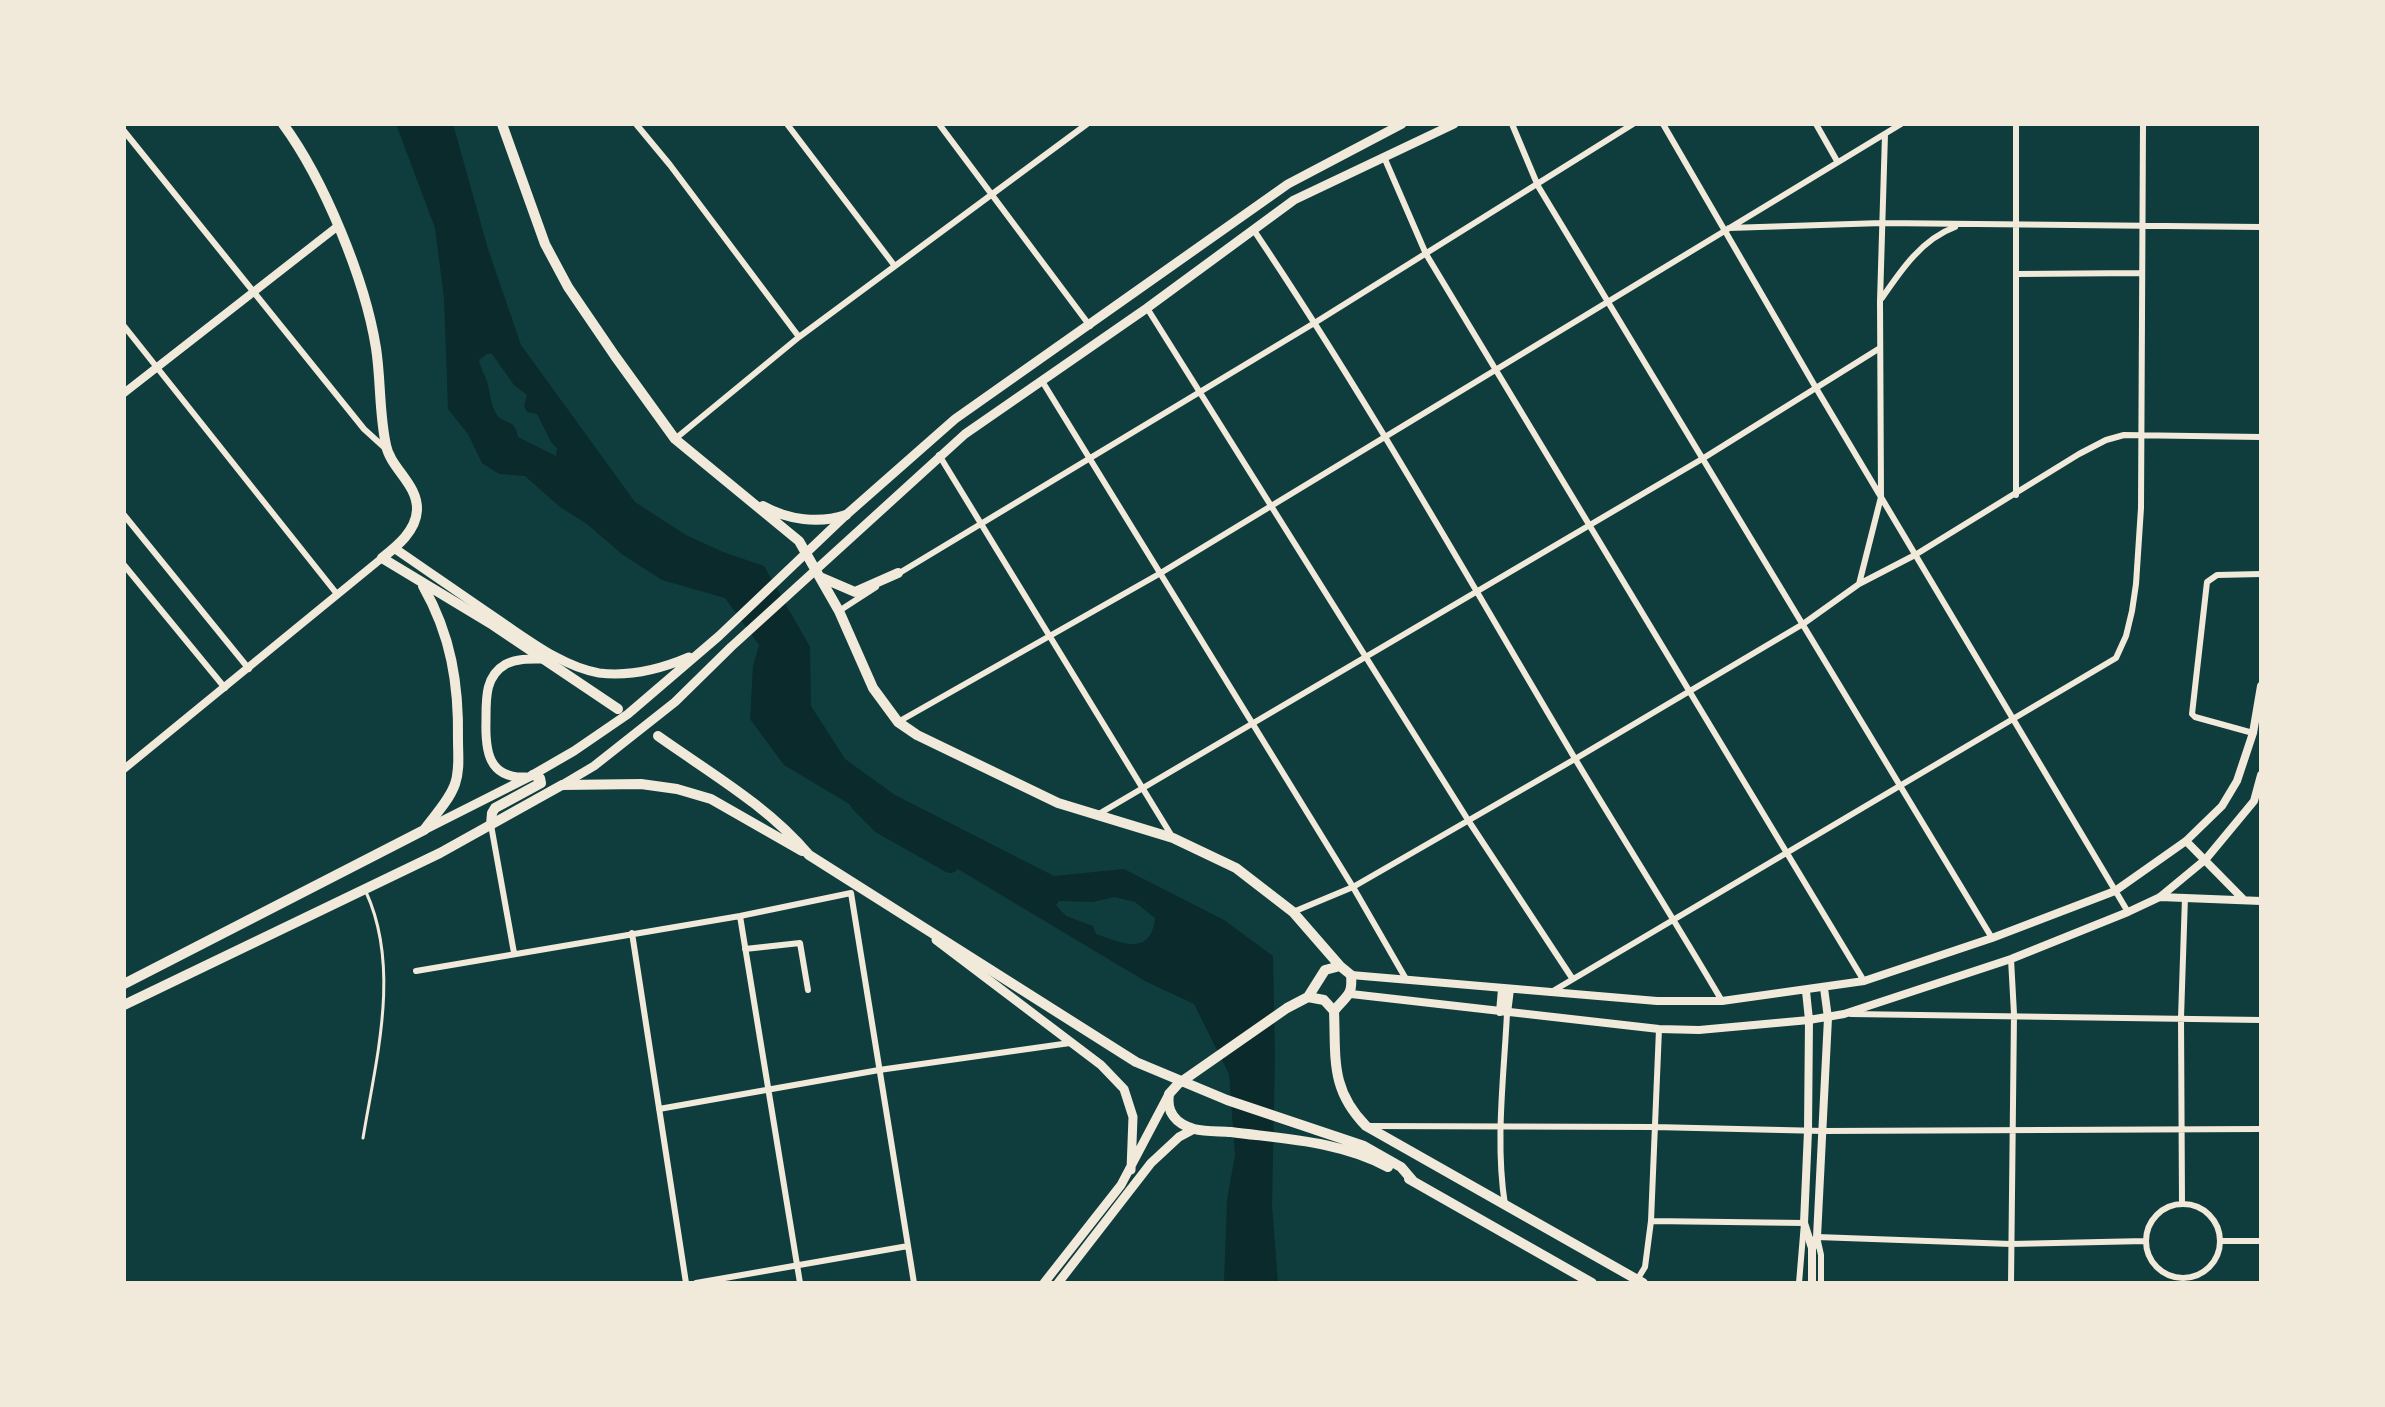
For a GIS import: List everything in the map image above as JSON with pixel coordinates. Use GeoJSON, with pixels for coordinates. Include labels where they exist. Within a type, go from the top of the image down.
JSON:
{"type":"FeatureCollection","features":[{"type":"Feature","properties":{"kind":"main road"},"geometry":{"type":"LineString","coordinates":[[283,124],[313,169],[365,301],[376,348],[386,449],[406,479],[417,504],[415,520],[405,538],[382,558],[618,709]]}},
{"type":"Feature","properties":{"kind":"main road"},"geometry":{"type":"LineString","coordinates":[[502,124],[545,244],[568,287],[675,439],[799,541],[839,611],[873,688],[898,722],[917,735],[1058,803],[1173,838],[1236,868],[1293,912],[1351,975],[1351,994],[1334,1011]]}},
{"type":"Feature","properties":{"kind":"main road"},"geometry":{"type":"LineString","coordinates":[[124,984],[531,776],[574,751],[628,714],[700,653],[842,518],[955,419],[1288,184],[1402,124]]}},
{"type":"Feature","properties":{"kind":"main road"},"geometry":{"type":"LineString","coordinates":[[124,1005],[440,853],[594,766],[646,727],[965,434],[1147,308],[1298,198],[1454,124]]}},
{"type":"Feature","properties":{"kind":"main road"},"geometry":{"type":"LineString","coordinates":[[1288,184],[1298,198]]}},
{"type":"Feature","properties":{"kind":"main road"},"geometry":{"type":"LineString","coordinates":[[1206,242],[1218,256]]}},
{"type":"Feature","properties":{"kind":"main road"},"geometry":{"type":"LineString","coordinates":[[955,419],[965,434]]}},
{"type":"Feature","properties":{"kind":"main road"},"geometry":{"type":"LineString","coordinates":[[741,494],[787,517],[842,518]]}},
{"type":"Feature","properties":{"kind":"main road"},"geometry":{"type":"LineString","coordinates":[[394,548],[514,630],[570,664],[600,673],[633,673],[663,668],[700,653]]}},
{"type":"Feature","properties":{"kind":"main road"},"geometry":{"type":"LineString","coordinates":[[820,577],[855,592],[898,573]]}},
{"type":"Feature","properties":{"kind":"main road"},"geometry":{"type":"LineString","coordinates":[[422,584],[439,614],[452,656],[457,682],[459,736],[455,785],[424,830]]}},
{"type":"Feature","properties":{"kind":"main road"},"geometry":{"type":"LineString","coordinates":[[491,825],[495,808],[541,783],[540,778],[531,776],[505,775],[494,765],[487,752],[488,685],[504,665],[522,659],[544,659]]}},
{"type":"Feature","properties":{"kind":"main road"},"geometry":{"type":"LineString","coordinates":[[658,736],[757,806],[789,832],[809,855]]}},
{"type":"Feature","properties":{"kind":"main road"},"geometry":{"type":"LineString","coordinates":[[562,785],[641,784],[677,789],[711,799],[809,855],[853,889],[898,912],[1087,1034],[1136,1062],[1227,1100],[1364,1146],[1401,1167],[1413,1181]]}},
{"type":"Feature","properties":{"kind":"main road"},"geometry":{"type":"LineString","coordinates":[[898,912],[1072,1042],[1124,1089],[1133,1117],[1131,1170]]}},
{"type":"Feature","properties":{"kind":"main road"},"geometry":{"type":"LineString","coordinates":[[230,928],[227,938],[230,952]]}},
{"type":"Feature","properties":{"kind":"main road"},"geometry":{"type":"LineString","coordinates":[[1044,1282],[1131,1170],[1169,1094],[1178,1084],[1287,1008],[1308,997],[1325,970],[1340,966]]}},
{"type":"Feature","properties":{"kind":"main road"},"geometry":{"type":"LineString","coordinates":[[1308,997],[1324,1000],[1334,1011],[1337,1072],[1342,1092],[1349,1109],[1366,1126],[1640,1282]]}},
{"type":"Feature","properties":{"kind":"main road"},"geometry":{"type":"LineString","coordinates":[[1169,1094],[1168,1110],[1174,1118],[1194,1129],[1321,1144],[1377,1161],[1592,1283]]}},
{"type":"Feature","properties":{"kind":"main road"},"geometry":{"type":"LineString","coordinates":[[1062,1280],[1151,1163],[1172,1143],[1194,1129]]}},
{"type":"Feature","properties":{"kind":"street"},"geometry":{"type":"LineString","coordinates":[[636,124],[799,337]]}},
{"type":"Feature","properties":{"kind":"street"},"geometry":{"type":"LineString","coordinates":[[787,124],[894,265]]}},
{"type":"Feature","properties":{"kind":"street"},"geometry":{"type":"LineString","coordinates":[[939,124],[1090,326]]}},
{"type":"Feature","properties":{"kind":"street"},"geometry":{"type":"LineString","coordinates":[[1512,124],[1538,186],[1992,938]]}},
{"type":"Feature","properties":{"kind":"street"},"geometry":{"type":"LineString","coordinates":[[839,611],[1538,186],[1633,124]]}},
{"type":"Feature","properties":{"kind":"street"},"geometry":{"type":"LineString","coordinates":[[1663,124],[1816,388],[2128,912]]}},
{"type":"Feature","properties":{"kind":"street"},"geometry":{"type":"LineString","coordinates":[[1816,124],[1837,161]]}},
{"type":"Feature","properties":{"kind":"street"},"geometry":{"type":"LineString","coordinates":[[898,722],[1159,574],[1901,124]]}},
{"type":"Feature","properties":{"kind":"street"},"geometry":{"type":"LineString","coordinates":[[2016,124],[2016,495]]}},
{"type":"Feature","properties":{"kind":"street"},"geometry":{"type":"LineString","coordinates":[[1553,991],[2116,658],[2126,636],[2136,584],[2141,434],[2143,124]]}},
{"type":"Feature","properties":{"kind":"street"},"geometry":{"type":"LineString","coordinates":[[675,439],[799,337],[1084,125]]}},
{"type":"Feature","properties":{"kind":"street"},"geometry":{"type":"LineString","coordinates":[[124,131],[364,429],[386,449]]}},
{"type":"Feature","properties":{"kind":"street"},"geometry":{"type":"LineString","coordinates":[[1859,584],[1881,497],[1880,301],[1885,134]]}},
{"type":"Feature","properties":{"kind":"street"},"geometry":{"type":"LineString","coordinates":[[1384,157],[1426,254],[1864,981]]}},
{"type":"Feature","properties":{"kind":"street"},"geometry":{"type":"LineString","coordinates":[[1725,228],[1882,223],[2261,227]]}},
{"type":"Feature","properties":{"kind":"street"},"geometry":{"type":"LineString","coordinates":[[1880,301],[1908,261],[1944,231],[1959,225]]}},
{"type":"Feature","properties":{"kind":"street"},"geometry":{"type":"LineString","coordinates":[[124,393],[338,226]]}},
{"type":"Feature","properties":{"kind":"street"},"geometry":{"type":"LineString","coordinates":[[1253,229],[1316,322],[1386,436],[1575,759],[1722,1001]]}},
{"type":"Feature","properties":{"kind":"street"},"geometry":{"type":"LineString","coordinates":[[2017,274],[2140,273]]}},
{"type":"Feature","properties":{"kind":"street"},"geometry":{"type":"LineString","coordinates":[[1147,308],[1468,820],[1572,978]]}},
{"type":"Feature","properties":{"kind":"street"},"geometry":{"type":"LineString","coordinates":[[124,326],[337,594]]}},
{"type":"Feature","properties":{"kind":"street"},"geometry":{"type":"LineString","coordinates":[[1097,815],[1702,459],[1880,348]]}},
{"type":"Feature","properties":{"kind":"street"},"geometry":{"type":"LineString","coordinates":[[1042,381],[1353,887],[1406,979]]}},
{"type":"Feature","properties":{"kind":"street"},"geometry":{"type":"LineString","coordinates":[[1293,912],[1353,887],[1575,759],[1803,624],[1859,584],[1915,555],[2106,440],[2141,434],[2261,437]]}},
{"type":"Feature","properties":{"kind":"street"},"geometry":{"type":"LineString","coordinates":[[939,455],[1173,838]]}},
{"type":"Feature","properties":{"kind":"street"},"geometry":{"type":"LineString","coordinates":[[124,515],[249,669]]}},
{"type":"Feature","properties":{"kind":"street"},"geometry":{"type":"LineString","coordinates":[[124,755],[127,766],[382,558]]}},
{"type":"Feature","properties":{"kind":"street"},"geometry":{"type":"LineString","coordinates":[[124,565],[225,688]]}},
{"type":"Feature","properties":{"kind":"street"},"geometry":{"type":"LineString","coordinates":[[2253,733],[2192,714],[2207,582],[2217,575],[2261,574]]}},
{"type":"Feature","properties":{"kind":"street"},"geometry":{"type":"LineString","coordinates":[[1351,975],[1657,1001],[1722,1001],[1864,981],[1992,938],[2115,891],[2186,841],[2222,806],[2237,781],[2253,733],[2261,686]]}},
{"type":"Feature","properties":{"kind":"street"},"geometry":{"type":"LineString","coordinates":[[1351,994],[1659,1029],[1699,1030],[1828,1018],[2011,959],[2160,897],[2206,859],[2258,801],[2261,775]]}},
{"type":"Feature","properties":{"kind":"street"},"geometry":{"type":"LineString","coordinates":[[491,825],[514,953]]}},
{"type":"Feature","properties":{"kind":"street"},"geometry":{"type":"LineString","coordinates":[[2186,841],[2244,900]]}},
{"type":"Feature","properties":{"kind":"street"},"geometry":{"type":"LineString","coordinates":[[416,971],[740,916],[853,889],[914,1283]]}},
{"type":"Feature","properties":{"kind":"street"},"geometry":{"type":"LineString","coordinates":[[2160,897],[2261,901]]}},
{"type":"Feature","properties":{"kind":"street"},"geometry":{"type":"LineString","coordinates":[[2182,1204],[2181,1018],[2185,897]]}},
{"type":"Feature","properties":{"kind":"street"},"geometry":{"type":"LineString","coordinates":[[740,916],[800,1283]]}},
{"type":"Feature","properties":{"kind":"street"},"geometry":{"type":"LineString","coordinates":[[632,933],[686,1283]]}},
{"type":"Feature","properties":{"kind":"street"},"geometry":{"type":"LineString","coordinates":[[745,949],[800,943],[808,990]]}},
{"type":"Feature","properties":{"kind":"street"},"geometry":{"type":"LineString","coordinates":[[2011,959],[2014,1014],[2011,1283]]}},
{"type":"Feature","properties":{"kind":"street"},"geometry":{"type":"LineString","coordinates":[[1821,1283],[1821,1255],[1817,1237],[1828,1018],[1824,988]]}},
{"type":"Feature","properties":{"kind":"street"},"geometry":{"type":"LineString","coordinates":[[1505,1207],[1501,1183],[1501,1128],[1506,989]]}},
{"type":"Feature","properties":{"kind":"street"},"geometry":{"type":"LineString","coordinates":[[1799,1283],[1808,1131],[1809,1020],[1806,991]]}},
{"type":"Feature","properties":{"kind":"street"},"geometry":{"type":"LineString","coordinates":[[1844,1014],[2014,1014],[2261,1020]]}},
{"type":"Feature","properties":{"kind":"street"},"geometry":{"type":"LineString","coordinates":[[1640,1282],[1651,1221],[1659,1029]]}},
{"type":"Feature","properties":{"kind":"street"},"geometry":{"type":"LineString","coordinates":[[659,1109],[879,1070],[1072,1042]]}},
{"type":"Feature","properties":{"kind":"street"},"geometry":{"type":"LineString","coordinates":[[1366,1126],[1808,1131],[2261,1129]]}},
{"type":"Feature","properties":{"kind":"street"},"geometry":{"type":"LineString","coordinates":[[2182,1204],[2204,1211],[2213,1219],[2220,1241],[2218,1253],[2205,1271],[2183,1281],[2161,1272],[2153,1263],[2145,1241],[2147,1230],[2160,1211],[2182,1204]]}},
{"type":"Feature","properties":{"kind":"street"},"geometry":{"type":"LineString","coordinates":[[1651,1221],[1804,1223]]}},
{"type":"Feature","properties":{"kind":"street"},"geometry":{"type":"LineString","coordinates":[[1804,1223],[1812,1248],[1812,1283]]}},
{"type":"Feature","properties":{"kind":"street"},"geometry":{"type":"LineString","coordinates":[[1817,1237],[2011,1244],[2145,1241]]}},
{"type":"Feature","properties":{"kind":"street"},"geometry":{"type":"LineString","coordinates":[[1812,1248],[1817,1237]]}},
{"type":"Feature","properties":{"kind":"street"},"geometry":{"type":"LineString","coordinates":[[2220,1241],[2261,1241]]}},
{"type":"Feature","properties":{"kind":"street"},"geometry":{"type":"LineString","coordinates":[[696,1283],[908,1246]]}},
{"type":"Feature","properties":{"kind":"lane"},"geometry":{"type":"LineString","coordinates":[[363,1138],[380,1032],[383,977],[383,944],[376,914],[365,889]]}},
{"type":"Feature","properties":{"kind":"water"},"geometry":{"type":"Polygon","coordinates":[[[396,124],[453,124],[488,249],[521,345],[635,502],[686,535],[764,566],[810,647],[811,706],[845,759],[895,795],[1054,876],[1124,869],[1224,920],[1273,956],[1275,1056],[1272,1205],[1278,1283],[1224,1283],[1227,1200],[1235,1155],[1229,1074],[1194,1004],[1145,981],[784,765],[750,719],[753,666],[759,645],[725,598],[662,580],[623,555],[525,476],[499,474],[482,463],[468,434],[448,409],[444,298],[435,228],[396,124]],[[492,354],[479,360],[497,415],[512,424],[518,437],[556,456],[557,448],[537,414],[527,412],[524,406],[527,395],[514,385],[492,354]],[[1114,897],[1093,902],[1059,901],[1056,905],[1066,916],[1093,926],[1096,934],[1134,944],[1148,938],[1155,918],[1135,902],[1114,897]]]}},
{"type":"Feature","properties":{"kind":"waterway"},"geometry":{"type":"LineString","coordinates":[[859,803],[881,825],[950,864]]}}]}
